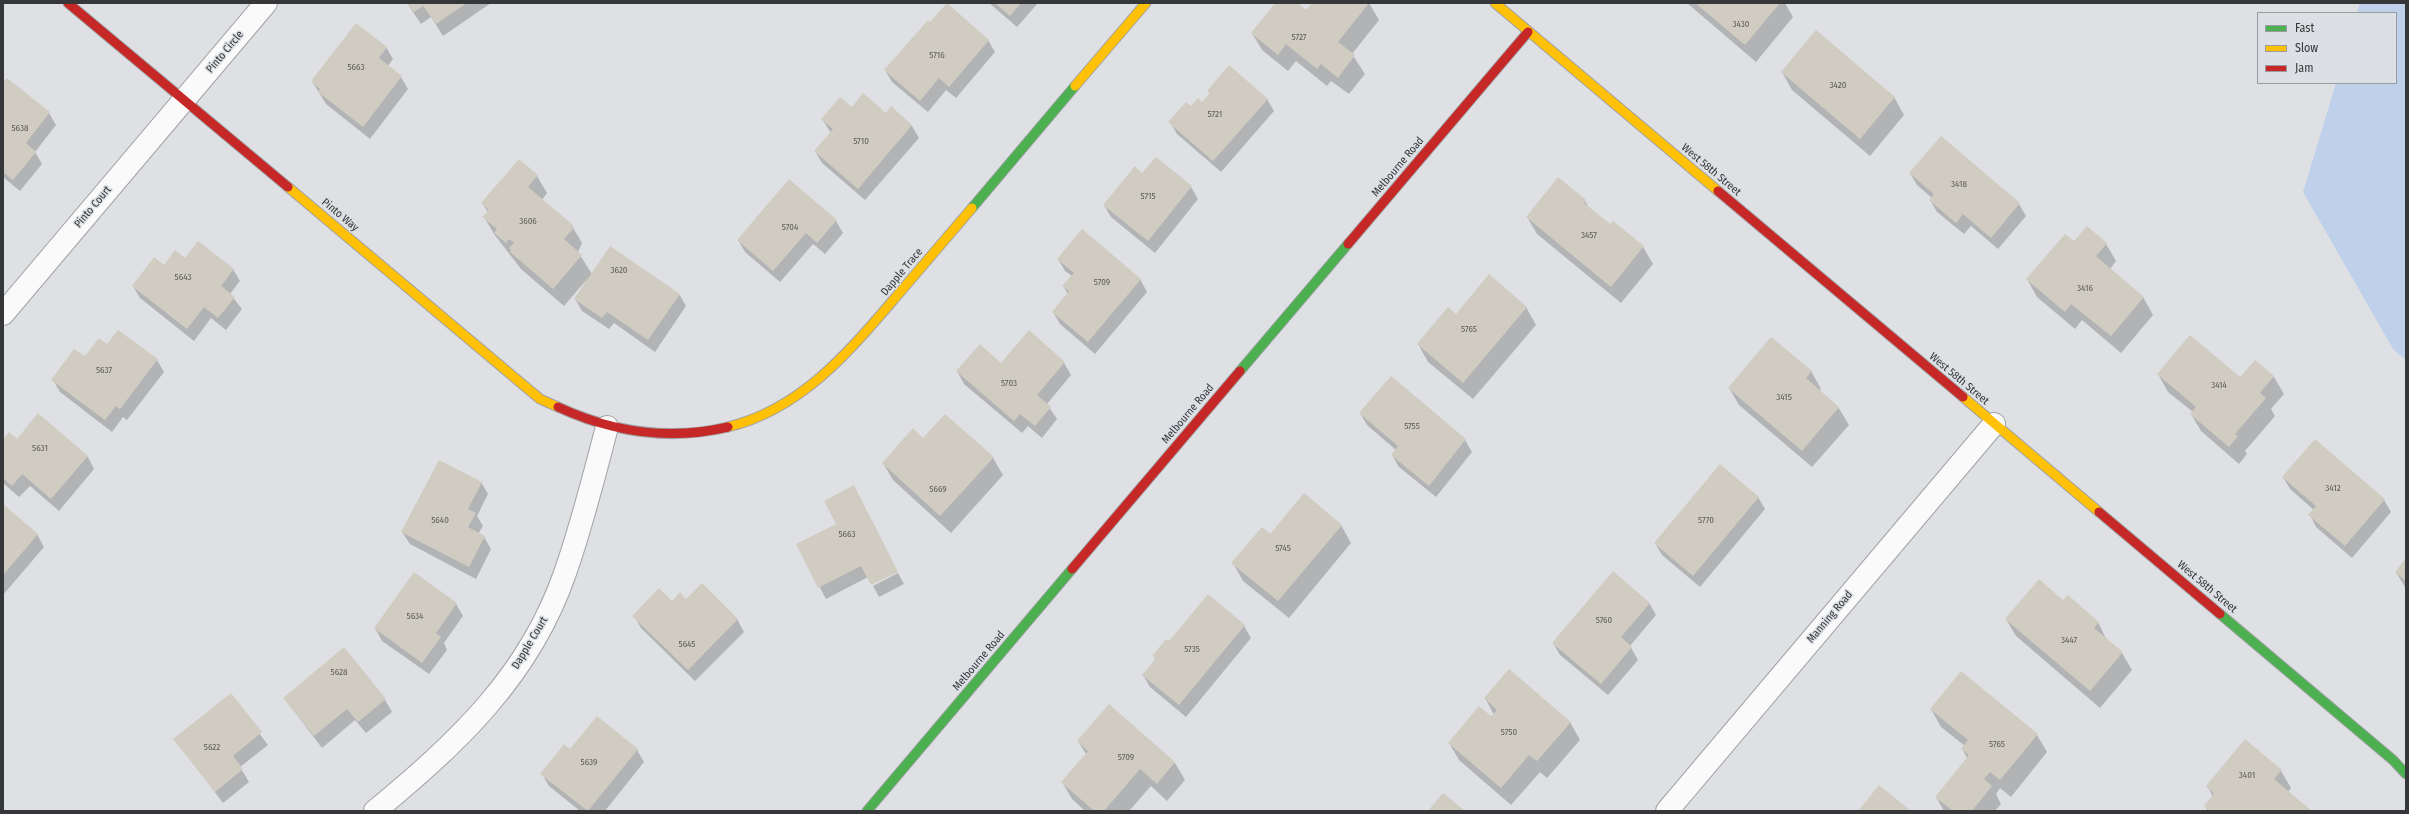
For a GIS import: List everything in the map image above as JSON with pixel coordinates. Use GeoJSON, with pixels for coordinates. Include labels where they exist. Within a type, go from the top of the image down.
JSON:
{"type":"FeatureCollection","features":[{"type":"Feature","properties":{"kind":"street","name":"Pinto Way"},"geometry":{"type":"LineString","coordinates":[[68,3],[540,399],[577,418],[608,427]]}},
{"type":"Feature","properties":{"kind":"street","name":"Pinto Circle"},"geometry":{"type":"LineString","coordinates":[[183,101],[266,3]]}},
{"type":"Feature","properties":{"kind":"street","name":"Dapple Trace"},"geometry":{"type":"LineString","coordinates":[[608,427],[640,434],[673,436],[739,425],[786,404],[827,375],[851,350],[1146,3]]}},
{"type":"Feature","properties":{"kind":"street","name":"West 58th Street"},"geometry":{"type":"LineString","coordinates":[[1495,3],[2394,760],[2406,774]]}},
{"type":"Feature","properties":{"kind":"street","name":"Melbourne Road"},"geometry":{"type":"LineString","coordinates":[[867,811],[1528,32]]}},
{"type":"Feature","properties":{"kind":"street","name":"Pinto Court"},"geometry":{"type":"LineString","coordinates":[[3,314],[183,101]]}},
{"type":"Feature","properties":{"kind":"street","name":"Manning Road"},"geometry":{"type":"LineString","coordinates":[[1667,811],[1994,424]]}},
{"type":"Feature","properties":{"kind":"street","name":"Dapple Court"},"geometry":{"type":"LineString","coordinates":[[375,811],[460,737],[502,688],[526,654],[545,619],[565,573],[608,427]]}},
{"type":"Feature","properties":{"kind":"shaded area"},"geometry":{"type":"Polygon","coordinates":[[[2360,3],[2406,3],[2406,360],[2393,349],[2303,192],[2336,84],[2397,84],[2397,12],[2357,12],[2360,3]]]}},
{"type":"Feature","properties":{"kind":"building"},"geometry":{"type":"Polygon","coordinates":[[[407,3],[467,3],[436,24],[423,6],[414,12],[407,3]]]}},
{"type":"Feature","properties":{"kind":"building"},"geometry":{"type":"Polygon","coordinates":[[[947,3],[989,40],[949,87],[939,78],[920,101],[884,70],[928,20],[930,22],[947,3]]]}},
{"type":"Feature","properties":{"kind":"building"},"geometry":{"type":"Polygon","coordinates":[[[995,3],[1021,3],[1010,16],[995,3]]]}},
{"type":"Feature","properties":{"kind":"building"},"geometry":{"type":"Polygon","coordinates":[[[1275,3],[1298,3],[1306,10],[1312,3],[1369,3],[1338,42],[1355,55],[1338,78],[1321,64],[1317,69],[1286,44],[1278,55],[1251,33],[1275,3]]]}},
{"type":"Feature","properties":{"kind":"building"},"geometry":{"type":"Polygon","coordinates":[[[1695,3],[1780,3],[1745,45],[1695,3]]]}},
{"type":"Feature","properties":{"kind":"building"},"geometry":{"type":"Polygon","coordinates":[[[356,23],[387,47],[379,58],[402,76],[363,127],[318,92],[320,89],[311,81],[356,23]]]}},
{"type":"Feature","properties":{"kind":"building"},"geometry":{"type":"Polygon","coordinates":[[[1816,30],[1895,97],[1860,139],[1781,72],[1816,30]]]}},
{"type":"Feature","properties":{"kind":"building"},"geometry":{"type":"Polygon","coordinates":[[[1229,65],[1268,99],[1213,161],[1168,122],[1186,102],[1191,106],[1198,98],[1202,102],[1210,93],[1207,91],[1229,65]]]}},
{"type":"Feature","properties":{"kind":"building"},"geometry":{"type":"Polygon","coordinates":[[[7,78],[50,112],[26,143],[36,152],[13,180],[3,172],[3,83],[7,78]]]}},
{"type":"Feature","properties":{"kind":"building"},"geometry":{"type":"Polygon","coordinates":[[[863,93],[886,113],[891,106],[912,125],[858,189],[814,151],[833,129],[821,119],[840,97],[852,107],[863,93]]]}},
{"type":"Feature","properties":{"kind":"building"},"geometry":{"type":"Polygon","coordinates":[[[1941,136],[2020,203],[1991,238],[1963,214],[1956,223],[1929,200],[1934,194],[1909,173],[1941,136]]]}},
{"type":"Feature","properties":{"kind":"building"},"geometry":{"type":"Polygon","coordinates":[[[1156,157],[1192,186],[1148,241],[1103,205],[1135,166],[1142,173],[1156,157]]]}},
{"type":"Feature","properties":{"kind":"building"},"geometry":{"type":"Polygon","coordinates":[[[519,159],[538,175],[528,187],[573,225],[571,227],[573,229],[564,239],[582,255],[553,289],[510,252],[511,250],[509,248],[514,243],[509,239],[506,243],[494,233],[497,229],[482,217],[489,210],[481,203],[519,159]]]}},
{"type":"Feature","properties":{"kind":"building"},"geometry":{"type":"Polygon","coordinates":[[[1558,177],[1586,200],[1584,203],[1610,224],[1613,221],[1644,246],[1611,287],[1526,217],[1558,177]]]}},
{"type":"Feature","properties":{"kind":"building"},"geometry":{"type":"Polygon","coordinates":[[[789,179],[837,220],[817,243],[806,233],[773,271],[737,240],[789,179]]]}},
{"type":"Feature","properties":{"kind":"building"},"geometry":{"type":"Polygon","coordinates":[[[2087,226],[2107,243],[2096,256],[2144,297],[2111,336],[2071,304],[2065,312],[2026,279],[2065,234],[2074,241],[2087,226]]]}},
{"type":"Feature","properties":{"kind":"building"},"geometry":{"type":"Polygon","coordinates":[[[1082,229],[1141,279],[1088,342],[1052,312],[1069,291],[1062,286],[1074,273],[1057,259],[1082,229]]]}},
{"type":"Feature","properties":{"kind":"building"},"geometry":{"type":"Polygon","coordinates":[[[198,241],[234,269],[221,286],[235,297],[218,318],[204,307],[187,329],[132,286],[154,257],[164,265],[175,250],[185,258],[198,241]]]}},
{"type":"Feature","properties":{"kind":"building"},"geometry":{"type":"Polygon","coordinates":[[[610,246],[680,294],[648,340],[607,312],[602,318],[574,299],[610,246]]]}},
{"type":"Feature","properties":{"kind":"building"},"geometry":{"type":"Polygon","coordinates":[[[1489,274],[1527,307],[1463,383],[1417,344],[1448,307],[1456,314],[1489,274]]]}},
{"type":"Feature","properties":{"kind":"building"},"geometry":{"type":"Polygon","coordinates":[[[118,330],[158,359],[120,409],[116,406],[105,420],[51,380],[74,349],[85,356],[99,338],[107,344],[118,330]]]}},
{"type":"Feature","properties":{"kind":"building"},"geometry":{"type":"Polygon","coordinates":[[[1029,330],[1065,362],[1037,395],[1051,407],[1035,426],[1020,414],[1014,421],[956,371],[980,344],[1001,363],[1029,330]]]}},
{"type":"Feature","properties":{"kind":"building"},"geometry":{"type":"Polygon","coordinates":[[[2190,335],[2240,377],[2255,360],[2274,376],[2260,393],[2266,398],[2235,434],[2238,436],[2229,447],[2190,414],[2196,407],[2157,374],[2190,335]]]}},
{"type":"Feature","properties":{"kind":"building"},"geometry":{"type":"Polygon","coordinates":[[[1771,337],[1812,371],[1806,378],[1839,407],[1802,451],[1728,388],[1771,337]]]}},
{"type":"Feature","properties":{"kind":"building"},"geometry":{"type":"Polygon","coordinates":[[[1391,376],[1466,439],[1429,486],[1391,455],[1398,446],[1359,413],[1391,376]]]}},
{"type":"Feature","properties":{"kind":"building"},"geometry":{"type":"Polygon","coordinates":[[[38,413],[88,456],[51,499],[22,474],[12,486],[3,478],[3,439],[9,432],[17,439],[38,413]]]}},
{"type":"Feature","properties":{"kind":"building"},"geometry":{"type":"Polygon","coordinates":[[[945,414],[994,457],[940,516],[882,463],[913,428],[923,438],[945,414]]]}},
{"type":"Feature","properties":{"kind":"building"},"geometry":{"type":"Polygon","coordinates":[[[2315,439],[2385,499],[2345,546],[2308,515],[2316,506],[2282,477],[2315,439]]]}},
{"type":"Feature","properties":{"kind":"building"},"geometry":{"type":"Polygon","coordinates":[[[439,460],[482,482],[468,509],[476,513],[468,527],[485,536],[469,567],[401,532],[439,460]]]}},
{"type":"Feature","properties":{"kind":"building"},"geometry":{"type":"Polygon","coordinates":[[[1720,464],[1759,497],[1693,576],[1654,543],[1720,464]]]}},
{"type":"Feature","properties":{"kind":"building"},"geometry":{"type":"Polygon","coordinates":[[[854,485],[898,572],[871,585],[861,566],[818,588],[796,544],[836,524],[824,501],[854,485]]]}},
{"type":"Feature","properties":{"kind":"building"},"geometry":{"type":"Polygon","coordinates":[[[1304,493],[1342,525],[1278,601],[1231,563],[1262,527],[1270,534],[1304,493]]]}},
{"type":"Feature","properties":{"kind":"building"},"geometry":{"type":"Polygon","coordinates":[[[3,504],[38,534],[3,575],[3,504]]]}},
{"type":"Feature","properties":{"kind":"building"},"geometry":{"type":"Polygon","coordinates":[[[2406,558],[2406,581],[2395,572],[2406,558]]]}},
{"type":"Feature","properties":{"kind":"building"},"geometry":{"type":"Polygon","coordinates":[[[1613,571],[1650,603],[1621,637],[1632,647],[1601,684],[1552,643],[1613,571]]]}},
{"type":"Feature","properties":{"kind":"building"},"geometry":{"type":"Polygon","coordinates":[[[414,572],[457,603],[436,633],[441,637],[422,663],[374,628],[414,572]]]}},
{"type":"Feature","properties":{"kind":"building"},"geometry":{"type":"Polygon","coordinates":[[[2039,579],[2063,600],[2068,595],[2099,622],[2094,628],[2123,652],[2090,691],[2005,619],[2039,579]]]}},
{"type":"Feature","properties":{"kind":"building"},"geometry":{"type":"Polygon","coordinates":[[[702,583],[738,619],[688,670],[632,616],[659,588],[672,601],[680,592],[686,599],[702,583]]]}},
{"type":"Feature","properties":{"kind":"building"},"geometry":{"type":"Polygon","coordinates":[[[1208,594],[1245,625],[1179,705],[1142,675],[1156,658],[1152,656],[1166,639],[1169,641],[1208,594]]]}},
{"type":"Feature","properties":{"kind":"building"},"geometry":{"type":"Polygon","coordinates":[[[344,647],[386,699],[358,722],[347,709],[314,736],[283,698],[344,647]]]}},
{"type":"Feature","properties":{"kind":"building"},"geometry":{"type":"Polygon","coordinates":[[[1509,669],[1571,722],[1537,761],[1529,755],[1501,788],[1448,743],[1479,706],[1491,716],[1497,710],[1484,698],[1509,669]]]}},
{"type":"Feature","properties":{"kind":"building"},"geometry":{"type":"Polygon","coordinates":[[[1961,671],[2038,734],[2000,780],[1990,772],[1984,779],[1992,786],[1972,811],[1953,811],[1935,797],[1969,755],[1961,749],[1968,740],[1930,709],[1961,671]]]}},
{"type":"Feature","properties":{"kind":"building"},"geometry":{"type":"Polygon","coordinates":[[[231,693],[262,732],[233,756],[243,769],[215,792],[173,739],[231,693]]]}},
{"type":"Feature","properties":{"kind":"building"},"geometry":{"type":"Polygon","coordinates":[[[1109,704],[1175,762],[1157,784],[1140,769],[1104,811],[1094,811],[1061,782],[1088,751],[1077,741],[1109,704]]]}},
{"type":"Feature","properties":{"kind":"building"},"geometry":{"type":"Polygon","coordinates":[[[597,716],[638,749],[588,811],[540,774],[564,744],[570,749],[597,716]]]}},
{"type":"Feature","properties":{"kind":"building"},"geometry":{"type":"Polygon","coordinates":[[[2245,739],[2282,770],[2274,779],[2312,811],[2210,811],[2204,806],[2214,794],[2206,786],[2245,739]]]}},
{"type":"Feature","properties":{"kind":"building"},"geometry":{"type":"Polygon","coordinates":[[[1879,785],[1911,811],[1858,811],[1879,785]]]}},
{"type":"Feature","properties":{"kind":"building"},"geometry":{"type":"Polygon","coordinates":[[[1443,793],[1465,811],[1428,811],[1443,793]]]}},
{"type":"Feature","properties":{"kind":"traffic: fast"},"geometry":{"type":"LineString","coordinates":[[972,208],[1075,86]]}},
{"type":"Feature","properties":{"kind":"traffic: fast"},"geometry":{"type":"LineString","coordinates":[[1240,371],[1348,244]]}},
{"type":"Feature","properties":{"kind":"traffic: fast"},"geometry":{"type":"LineString","coordinates":[[867,811],[1072,569]]}},
{"type":"Feature","properties":{"kind":"traffic: fast"},"geometry":{"type":"LineString","coordinates":[[2220,614],[2393,760],[2406,774]]}},
{"type":"Feature","properties":{"kind":"traffic: slow"},"geometry":{"type":"LineString","coordinates":[[1075,86],[1146,3]]}},
{"type":"Feature","properties":{"kind":"traffic: slow"},"geometry":{"type":"LineString","coordinates":[[1495,3],[1718,191]]}},
{"type":"Feature","properties":{"kind":"traffic: slow"},"geometry":{"type":"LineString","coordinates":[[288,187],[540,399],[558,407]]}},
{"type":"Feature","properties":{"kind":"traffic: slow"},"geometry":{"type":"LineString","coordinates":[[728,427],[754,419],[778,407],[801,393],[821,376],[841,358],[877,319],[972,208]]}},
{"type":"Feature","properties":{"kind":"traffic: slow"},"geometry":{"type":"LineString","coordinates":[[1963,397],[2099,512]]}},
{"type":"Feature","properties":{"kind":"traffic: jam"},"geometry":{"type":"LineString","coordinates":[[68,3],[288,187]]}},
{"type":"Feature","properties":{"kind":"traffic: jam"},"geometry":{"type":"LineString","coordinates":[[1348,244],[1528,32]]}},
{"type":"Feature","properties":{"kind":"traffic: jam"},"geometry":{"type":"LineString","coordinates":[[1718,191],[1963,397]]}},
{"type":"Feature","properties":{"kind":"traffic: jam"},"geometry":{"type":"LineString","coordinates":[[1072,569],[1240,371]]}},
{"type":"Feature","properties":{"kind":"traffic: jam"},"geometry":{"type":"LineString","coordinates":[[558,407],[599,423],[641,432],[684,433],[728,427]]}},
{"type":"Feature","properties":{"kind":"traffic: jam"},"geometry":{"type":"LineString","coordinates":[[2099,512],[2220,614]]}}]}
